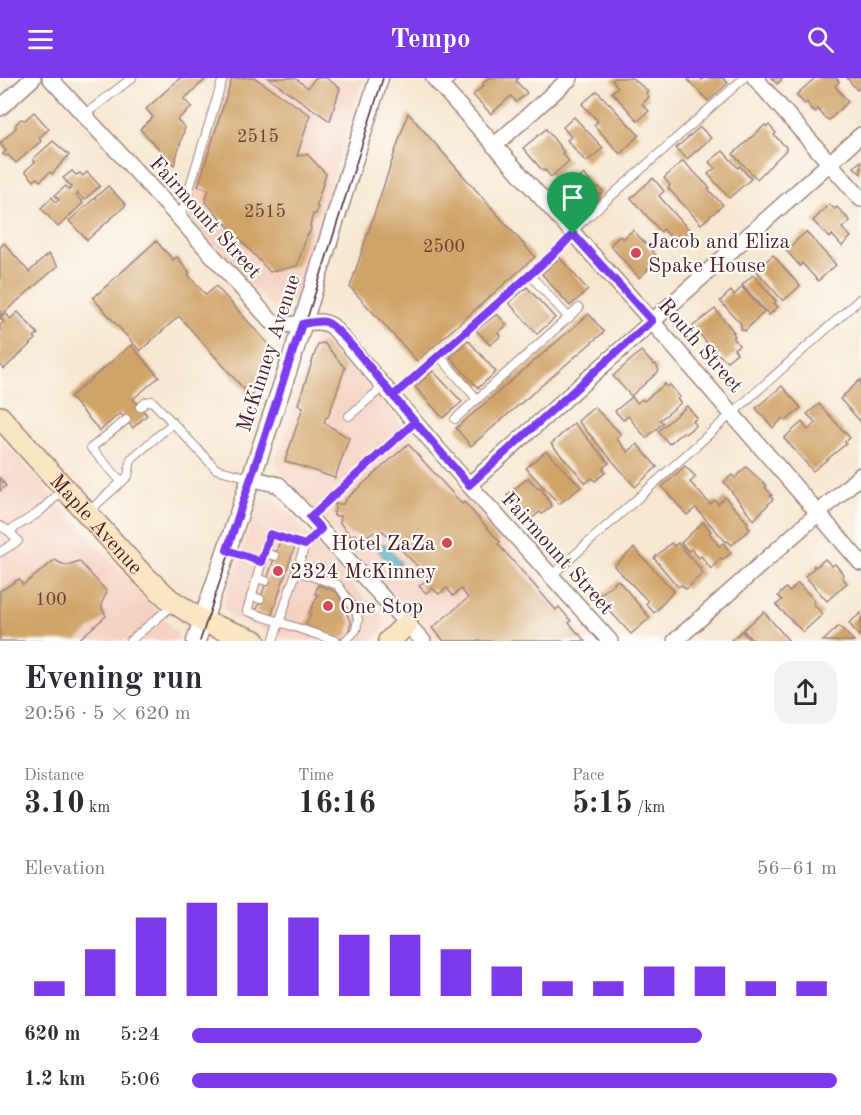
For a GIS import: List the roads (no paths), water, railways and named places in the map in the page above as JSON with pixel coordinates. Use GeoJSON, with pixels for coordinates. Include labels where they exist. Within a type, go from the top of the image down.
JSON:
{"type":"FeatureCollection","features":[{"type":"Feature","properties":{"kind":"main road","name":"Maple Avenue"},"geometry":{"type":"LineString","coordinates":[[0,417],[141,573],[175,604],[199,631],[222,630],[255,641]]}},
{"type":"Feature","properties":{"kind":"main road"},"geometry":{"type":"LineString","coordinates":[[389,641],[407,624]]}},
{"type":"Feature","properties":{"kind":"street"},"geometry":{"type":"LineString","coordinates":[[0,108],[33,78]]}},
{"type":"Feature","properties":{"kind":"street","name":"Fairmount Street"},"geometry":{"type":"LineString","coordinates":[[50,78],[271,321],[281,326],[324,322],[332,326],[469,485],[610,641]]}},
{"type":"Feature","properties":{"kind":"street","name":"McKinney Avenue"},"geometry":{"type":"LineString","coordinates":[[199,631],[302,324],[379,78]]}},
{"type":"Feature","properties":{"kind":"street"},"geometry":{"type":"LineString","coordinates":[[494,146],[570,78]]}},
{"type":"Feature","properties":{"kind":"street"},"geometry":{"type":"LineString","coordinates":[[755,78],[861,198]]}},
{"type":"Feature","properties":{"kind":"street","name":"Routh Street"},"geometry":{"type":"LineString","coordinates":[[442,81],[494,146],[652,321],[861,563]]}},
{"type":"Feature","properties":{"kind":"street"},"geometry":{"type":"LineString","coordinates":[[469,485],[861,135]]}},
{"type":"Feature","properties":{"kind":"street"},"geometry":{"type":"LineString","coordinates":[[675,641],[861,475]]}},
{"type":"Feature","properties":{"kind":"street"},"geometry":{"type":"LineString","coordinates":[[251,478],[279,485],[423,641]]}},
{"type":"Feature","properties":{"kind":"lane"},"geometry":{"type":"LineString","coordinates":[[84,115],[132,78]]}},
{"type":"Feature","properties":{"kind":"lane"},"geometry":{"type":"LineString","coordinates":[[180,219],[223,78]]}},
{"type":"Feature","properties":{"kind":"lane"},"geometry":{"type":"LineString","coordinates":[[349,416],[439,356],[530,275],[573,234],[580,223],[744,78]]}},
{"type":"Feature","properties":{"kind":"lane"},"geometry":{"type":"LineString","coordinates":[[530,275],[569,318]]}},
{"type":"Feature","properties":{"kind":"lane"},"geometry":{"type":"LineString","coordinates":[[551,576],[861,298]]}},
{"type":"Feature","properties":{"kind":"lane"},"geometry":{"type":"LineString","coordinates":[[455,419],[579,308]]}},
{"type":"Feature","properties":{"kind":"lane"},"geometry":{"type":"LineString","coordinates":[[439,356],[477,399]]}},
{"type":"Feature","properties":{"kind":"lane"},"geometry":{"type":"LineString","coordinates":[[140,407],[152,401],[216,469],[251,478]]}},
{"type":"Feature","properties":{"kind":"lane"},"geometry":{"type":"LineString","coordinates":[[122,482],[92,448],[126,420]]}},
{"type":"Feature","properties":{"kind":"lane"},"geometry":{"type":"LineString","coordinates":[[273,641],[290,589],[295,565],[315,523],[415,422]]}},
{"type":"Feature","properties":{"kind":"lane"},"geometry":{"type":"LineString","coordinates":[[87,513],[128,476],[131,459],[173,423]]}},
{"type":"Feature","properties":{"kind":"lane"},"geometry":{"type":"LineString","coordinates":[[9,531],[38,513],[65,488]]}},
{"type":"Feature","properties":{"kind":"lane"},"geometry":{"type":"LineString","coordinates":[[0,526],[9,531],[18,541],[0,552]]}},
{"type":"Feature","properties":{"kind":"lane"},"geometry":{"type":"LineString","coordinates":[[305,545],[270,534],[247,611],[336,641]]}},
{"type":"Feature","properties":{"kind":"lane"},"geometry":{"type":"LineString","coordinates":[[227,550],[261,562]]}},
{"type":"Feature","properties":{"kind":"lane"},"geometry":{"type":"LineString","coordinates":[[264,553],[275,556]]}},
{"type":"Feature","properties":{"kind":"lane"},"geometry":{"type":"LineString","coordinates":[[295,565],[338,585],[356,611],[358,620],[356,630],[345,641]]}},
{"type":"Feature","properties":{"kind":"lane"},"geometry":{"type":"LineString","coordinates":[[257,578],[266,581]]}},
{"type":"Feature","properties":{"kind":"lane"},"geometry":{"type":"LineString","coordinates":[[282,586],[290,589]]}},
{"type":"Feature","properties":{"kind":"lane"},"geometry":{"type":"LineString","coordinates":[[251,596],[260,599]]}},
{"type":"Feature","properties":{"kind":"lane"},"geometry":{"type":"LineString","coordinates":[[130,641],[175,604]]}},
{"type":"Feature","properties":{"kind":"lane"},"geometry":{"type":"LineString","coordinates":[[275,604],[284,607]]}},
{"type":"Feature","properties":{"kind":"water"},"geometry":{"type":"Polygon","coordinates":[[[384,543],[401,563],[394,569],[377,549],[384,543]]]}},
{"type":"Feature","properties":{"kind":"tram line"},"geometry":{"type":"LineString","coordinates":[[200,641],[294,360],[383,78]]}},
{"type":"Feature","properties":{"kind":"place","name":"Jacob and Eliza Spake House"},"geometry":{"type":"Point","coordinates":[636,253]}},
{"type":"Feature","properties":{"kind":"place","name":"Hotel ZaZa"},"geometry":{"type":"Point","coordinates":[447,543]}},
{"type":"Feature","properties":{"kind":"place","name":"2324 McKinney"},"geometry":{"type":"Point","coordinates":[278,571]}},
{"type":"Feature","properties":{"kind":"place","name":"One Stop"},"geometry":{"type":"Point","coordinates":[328,606]}}]}
